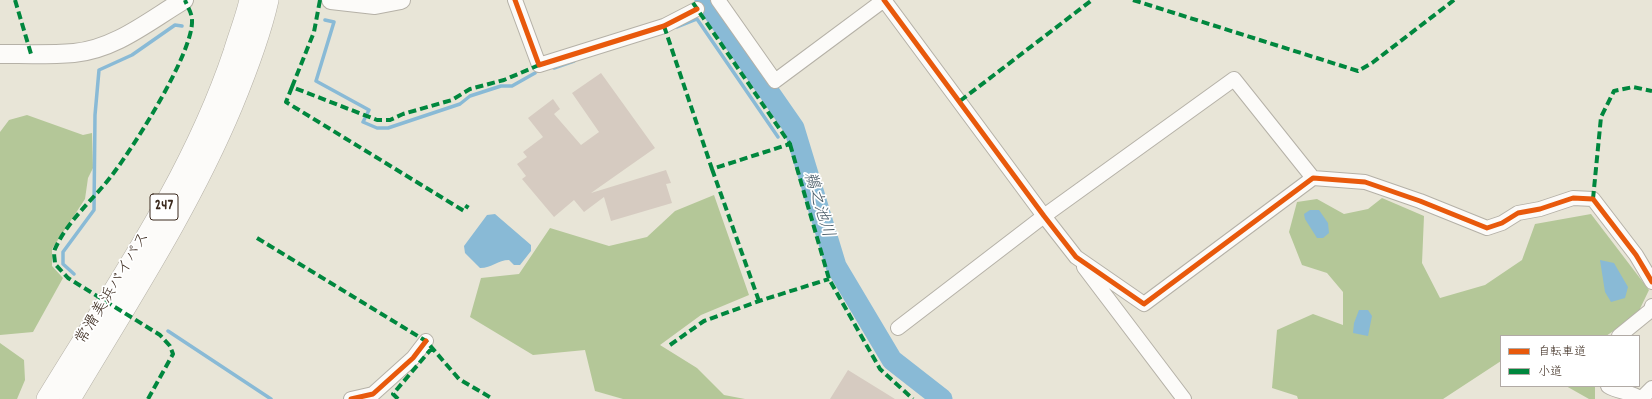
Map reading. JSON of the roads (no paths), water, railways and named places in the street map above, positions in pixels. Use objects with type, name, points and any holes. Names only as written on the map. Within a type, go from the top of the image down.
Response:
[{"type":"highway","name":"常滑美浜バイパス","points":[[47,399],[172,194],[207,124],[227,73],[250,0]]},
{"type":"highway","name":"常滑美浜バイパス","points":[[70,399],[184,209],[224,126],[245,75],[268,0]]},
{"type":"main road","points":[[0,54],[75,53],[104,46],[139,29],[184,0]]},
{"type":"main road","points":[[331,0],[375,5],[400,0]]},
{"type":"street","points":[[515,0],[539,65],[664,26],[697,9]]},
{"type":"street","points":[[718,0],[775,81],[884,0],[1044,216],[1184,399]]},
{"type":"street","points":[[898,328],[1044,216],[1234,79],[1313,178]]},
{"type":"street","points":[[1076,256],[1144,304],[1313,178],[1365,182],[1420,201],[1487,228],[1502,223],[1518,213],[1540,209],[1573,198],[1593,199],[1636,255],[1652,282]]},
{"type":"street","points":[[1636,255],[1652,264]]},
{"type":"street","points":[[1620,335],[1651,310],[1652,306]]},
{"type":"street","points":[[351,399],[373,394],[413,358],[426,341]]},
{"type":"street","points":[[1610,387],[1614,390],[1636,395],[1641,399],[1652,388]]},
{"type":"water","points":[[1310,210],[1319,210],[1328,223],[1329,233],[1323,238],[1317,238],[1305,219],[1304,214]]},
{"type":"water","points":[[495,214],[531,245],[531,251],[520,265],[514,265],[509,260],[505,260],[488,267],[480,268],[465,253],[464,246],[487,215]]},
{"type":"water","points":[[1600,260],[1614,263],[1628,287],[1625,298],[1611,302],[1605,292]]},
{"type":"water","points":[[1359,310],[1368,310],[1372,316],[1368,336],[1353,333],[1354,323]]},
{"type":"waterway","name":"鵜之池川","points":[[705,0],[794,128],[836,266],[892,360],[942,399]]},
{"type":"waterway","points":[[677,27],[697,19],[778,137]]},
{"type":"waterway","points":[[325,20],[334,22],[316,81],[369,110],[363,122],[377,128],[388,128],[460,104],[470,96],[501,86],[512,86],[535,73]]},
{"type":"waterway","points":[[74,274],[63,264],[63,252],[94,210],[95,115],[99,70],[132,55],[175,25],[182,26]]},
{"type":"waterway","points":[[554,68],[574,61]]},
{"type":"waterway","points":[[168,331],[271,399]]}]
